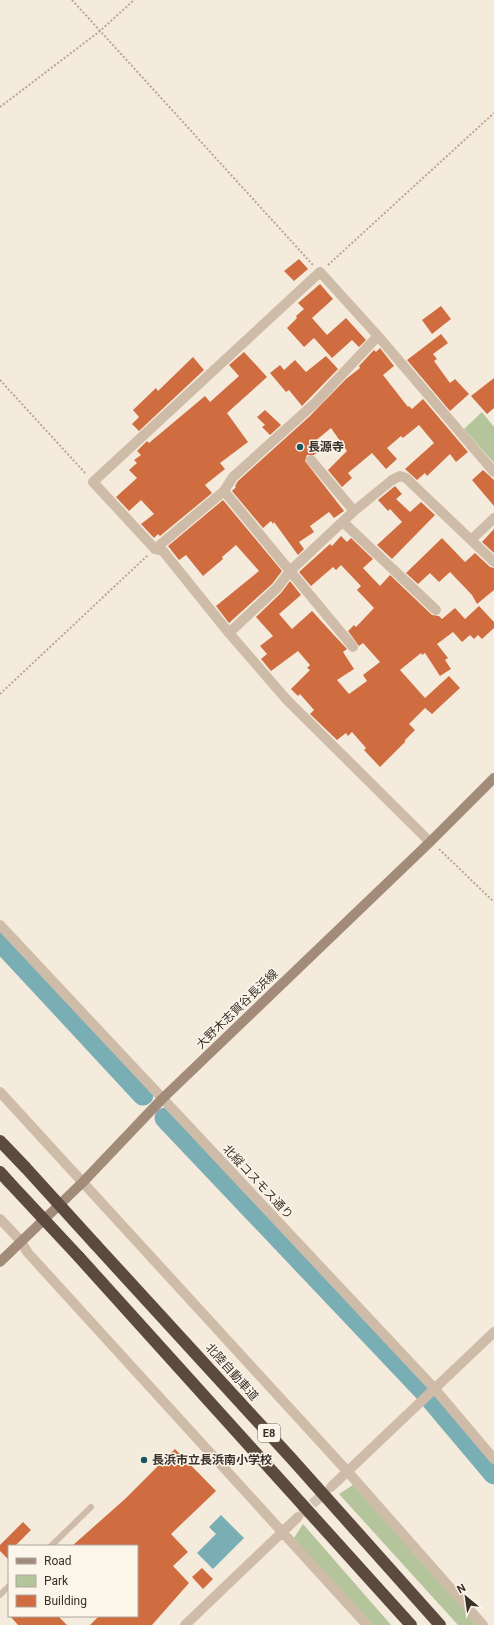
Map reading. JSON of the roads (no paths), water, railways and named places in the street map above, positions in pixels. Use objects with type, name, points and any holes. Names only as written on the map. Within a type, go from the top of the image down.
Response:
[{"type":"highway","name":"北陸自動車道","points":[[0,1141],[291,1458],[440,1625]]},
{"type":"highway","name":"E8","points":[[0,1172],[80,1257],[411,1625]]},
{"type":"main road","name":"大野木志賀谷長浜線","points":[[0,1262],[84,1182],[162,1099],[430,842],[494,778]]},
{"type":"street","points":[[430,842],[287,700],[229,633],[162,551],[155,549],[94,482],[320,272],[378,336],[494,472]]},
{"type":"street","points":[[155,549],[224,490],[233,477],[315,403],[378,336]]},
{"type":"street","points":[[311,460],[354,511]]},
{"type":"street","points":[[229,633],[277,588],[290,571],[354,511],[392,480],[400,476],[406,478],[494,562]]},
{"type":"street","points":[[224,490],[353,647]]},
{"type":"street","points":[[471,540],[494,518]]},
{"type":"street","points":[[343,522],[436,610]]},
{"type":"street","name":"北縦コスモス通り","points":[[0,925],[162,1099],[429,1392],[494,1459]]},
{"type":"street","points":[[0,1092],[348,1472],[483,1625]]},
{"type":"street","points":[[0,1219],[21,1242],[28,1254],[366,1625]]},
{"type":"street","points":[[332,1487],[429,1392],[494,1332]]},
{"type":"street","points":[[185,1625],[298,1516]]},
{"type":"lane","points":[[51,1545],[91,1507]]},
{"type":"lane","points":[[0,1595],[8,1587]]},
{"type":"water","points":[[221,1515],[244,1538],[213,1569],[197,1553],[216,1534],[209,1527]]},
{"type":"waterway","points":[[0,941],[143,1095]]},
{"type":"waterway","points":[[165,1118],[424,1391],[494,1474]]},
{"type":"tunnel","points":[[301,1514],[328,1490]]},
{"type":"place","name":"長源寺","points":[[300,447]]},
{"type":"place","name":"長浜市立長浜南小学校","points":[[144,1460]]}]
